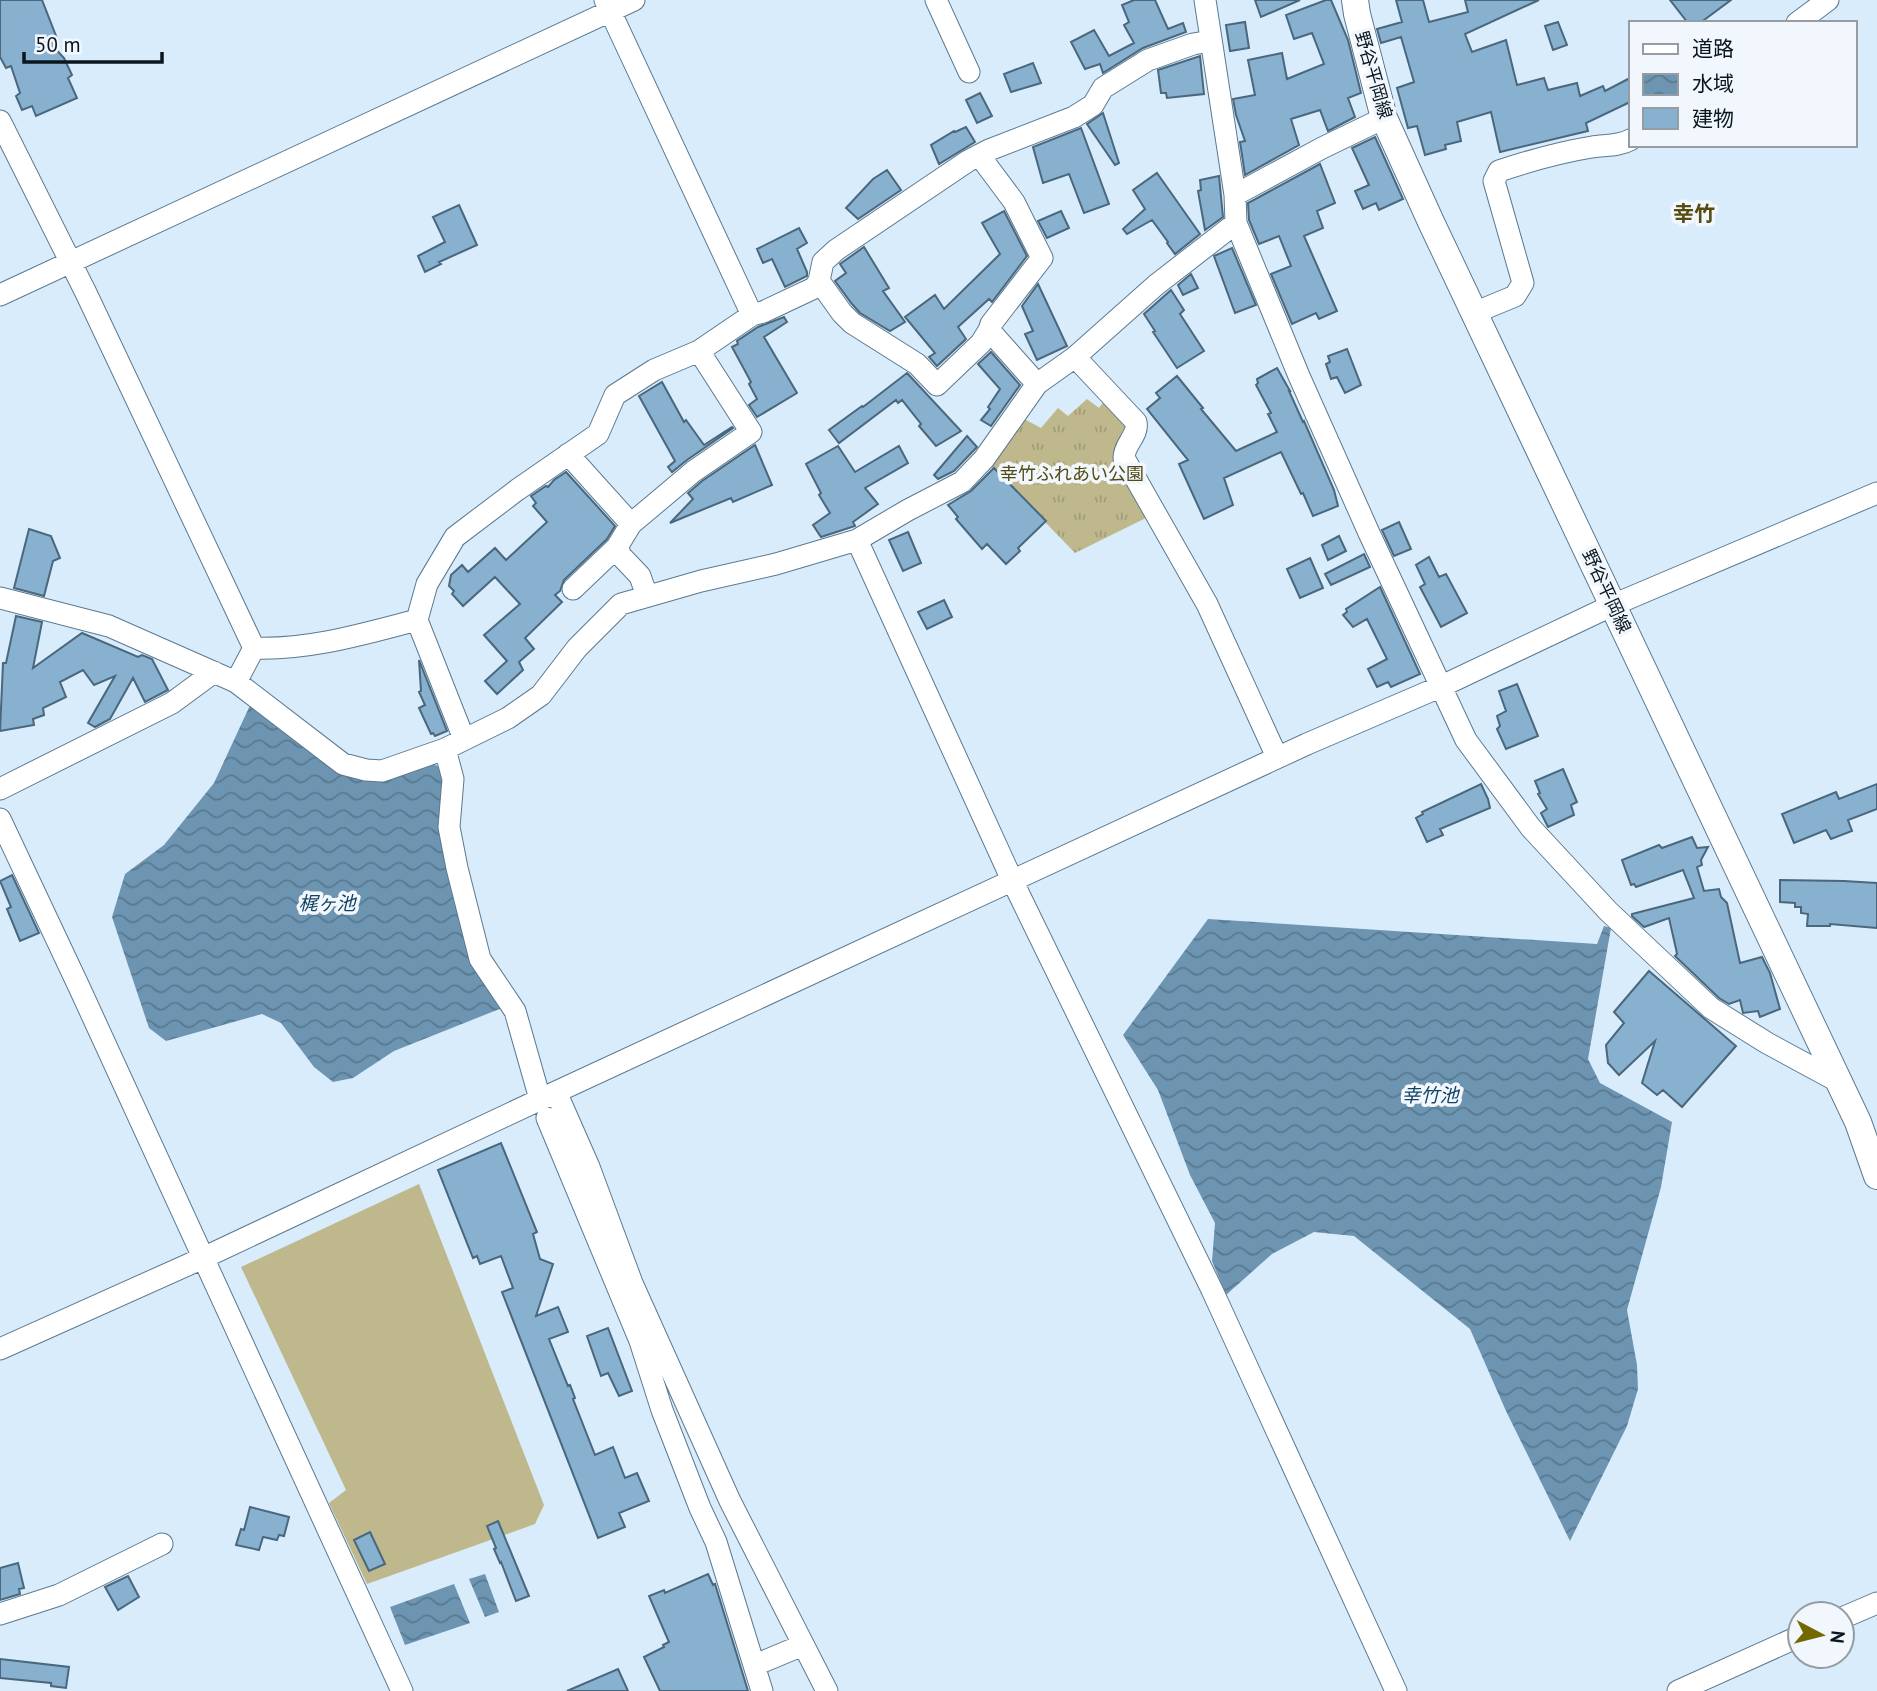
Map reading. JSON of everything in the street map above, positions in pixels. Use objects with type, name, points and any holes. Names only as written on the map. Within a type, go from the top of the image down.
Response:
[{"type":"main road","name":"野谷平岡線","points":[[1355,0],[1384,118],[1858,1122],[1877,1176]]},
{"type":"street","points":[[0,295],[608,6],[634,0]]},
{"type":"street","points":[[936,0],[969,72]]},
{"type":"street","points":[[1205,0],[1235,195],[1236,223],[1363,521],[1466,740],[1531,828],[1608,911],[1711,1008],[1839,1082]]},
{"type":"street","points":[[1800,21],[1829,0]]},
{"type":"street","points":[[608,6],[752,315]]},
{"type":"street","points":[[762,1691],[716,1542],[662,1410],[640,1341],[515,1012],[480,959],[449,827],[454,744],[417,620],[427,584],[455,537],[598,434],[615,396],[654,370],[699,351],[752,315],[814,288],[819,281],[822,261],[979,155],[1074,117],[1093,105],[1103,88],[1148,60],[1193,44],[1211,41]]},
{"type":"street","points":[[1235,195],[1384,118]]},
{"type":"street","points":[[0,121],[254,648]]},
{"type":"street","points":[[1474,313],[1515,296],[1523,283],[1494,181],[1499,171],[1551,156],[1591,147],[1623,144],[1629,141]]},
{"type":"street","points":[[819,281],[852,323],[917,364],[937,385],[981,343],[991,324],[1042,258],[1014,202],[979,155]]},
{"type":"street","points":[[0,598],[109,626],[214,672],[236,682],[343,764],[382,771],[454,744],[508,718],[541,695],[577,648],[621,604],[857,540],[962,482],[984,459],[1037,384],[1075,356],[1156,285],[1236,223]]},
{"type":"street","points":[[989,330],[1037,384]]},
{"type":"street","points":[[573,589],[617,547],[631,524],[694,471],[751,432],[699,351]]},
{"type":"street","points":[[1075,356],[1136,422],[1137,428],[1124,452],[1124,458],[1207,604],[1278,757]]},
{"type":"street","points":[[568,454],[631,524]]},
{"type":"street","points":[[0,1349],[548,1103],[1012,880],[1278,757],[1442,686],[1613,605],[1877,493]]},
{"type":"street","points":[[857,540],[1012,880],[1212,1290],[1396,1691]]},
{"type":"street","points":[[617,547],[621,556],[640,576],[648,596]]},
{"type":"street","points":[[254,648],[327,643],[417,620]]},
{"type":"street","points":[[236,682],[254,648]]},
{"type":"street","points":[[0,789],[172,703],[214,672]]},
{"type":"street","points":[[0,819],[402,1691]]},
{"type":"street","points":[[548,1103],[589,1167],[632,1283],[730,1501],[827,1691]]},
{"type":"street","points":[[0,1614],[59,1595],[162,1544]]},
{"type":"street","points":[[1856,1612],[1877,1604]]},
{"type":"street","points":[[1678,1691],[1786,1642]]},
{"type":"street","points":[[755,1665],[803,1645]]},
{"type":"green space","name":"幸竹ふれあい公園","points":[[1110,393],[1137,428],[1124,458],[1156,513],[1075,553],[984,459],[1015,414],[1041,428],[1058,408],[1068,416],[1087,399],[1099,408]]},
{"type":"green space","points":[[419,1184],[544,1505],[535,1524],[367,1584],[329,1503],[346,1490],[241,1267]]},
{"type":"water","name":"梶ヶ池","points":[[252,701],[344,776],[378,778],[434,764],[444,770],[444,820],[502,1008],[394,1051],[353,1078],[333,1082],[314,1067],[281,1023],[262,1014],[166,1041],[149,1028],[112,917],[125,874],[164,845],[214,783]]},
{"type":"water","name":"幸竹池","points":[[1208,919],[1597,944],[1604,926],[1611,928],[1588,1059],[1600,1083],[1672,1122],[1661,1187],[1627,1310],[1637,1365],[1638,1389],[1627,1426],[1570,1541],[1506,1411],[1470,1329],[1354,1236],[1314,1232],[1272,1254],[1226,1295],[1212,1261],[1215,1223],[1190,1175],[1158,1090],[1123,1035]]},
{"type":"water","points":[[485,1574],[499,1612],[485,1617],[469,1579]]},
{"type":"water","points":[[454,1584],[470,1623],[405,1645],[390,1607]]},
{"type":"building","points":[[0,0],[42,0],[58,41],[51,44],[64,58],[72,75],[68,78],[77,98],[36,116],[32,106],[22,110],[16,96],[20,93],[11,66],[6,68],[0,57]]},
{"type":"building","points":[[1134,0],[1155,0],[1168,29],[1183,23],[1186,32],[1143,48],[1103,73],[1100,64],[1085,69],[1071,42],[1094,30],[1109,56],[1134,43],[1124,25],[1129,22],[1122,5]]},
{"type":"building","points":[[1255,0],[1300,0],[1261,17]]},
{"type":"building","points":[[1331,0],[1348,40],[1361,93],[1348,98],[1355,117],[1328,131],[1320,110],[1291,119],[1299,145],[1245,175],[1240,142],[1245,141],[1233,99],[1255,95],[1248,60],[1282,53],[1287,79],[1324,64],[1312,33],[1294,39],[1286,15]]},
{"type":"building","points":[[1396,0],[1423,0],[1429,22],[1468,12],[1465,0],[1539,0],[1465,34],[1472,52],[1506,40],[1517,85],[1544,78],[1548,90],[1577,83],[1580,96],[1603,86],[1605,91],[1629,79],[1629,102],[1586,123],[1588,131],[1500,152],[1491,112],[1457,122],[1461,141],[1425,155],[1417,126],[1408,128],[1397,88],[1414,82],[1401,37],[1381,43],[1377,29],[1402,22]]},
{"type":"building","points":[[1670,0],[1731,0],[1703,21],[1686,21]]},
{"type":"building","points":[[1245,22],[1249,48],[1230,51],[1226,25]]},
{"type":"building","points":[[1558,22],[1567,45],[1553,50],[1545,26]]},
{"type":"building","points":[[1200,56],[1204,94],[1167,98],[1166,93],[1161,93],[1158,70]]},
{"type":"building","points":[[1033,63],[1041,83],[1011,92],[1004,74]]},
{"type":"building","points":[[980,93],[992,116],[977,123],[966,100]]},
{"type":"building","points":[[1103,113],[1119,163],[1115,165],[1087,124]]},
{"type":"building","points":[[966,127],[975,142],[939,164],[931,145]]},
{"type":"building","points":[[1081,128],[1109,204],[1084,213],[1069,174],[1043,183],[1033,147]]},
{"type":"building","points":[[1375,137],[1403,199],[1379,210],[1376,203],[1363,209],[1355,191],[1369,185],[1352,148]]},
{"type":"building","points":[[1320,164],[1335,203],[1317,211],[1323,228],[1304,236],[1337,311],[1319,319],[1316,313],[1292,324],[1271,274],[1291,266],[1279,236],[1259,244],[1249,220],[1248,203]]},
{"type":"building","points":[[887,170],[901,190],[858,219],[846,208],[873,179]]},
{"type":"building","points":[[1157,173],[1200,234],[1175,254],[1152,220],[1127,234],[1123,229],[1145,209],[1133,190]]},
{"type":"building","points":[[1219,176],[1223,217],[1205,230],[1198,191],[1201,190],[1200,180]]},
{"type":"building","points":[[459,205],[477,245],[439,262],[441,264],[425,272],[418,256],[445,242],[433,217]]},
{"type":"building","points":[[1004,211],[1027,256],[992,302],[989,299],[958,327],[966,339],[937,366],[929,357],[935,353],[905,317],[935,295],[944,309],[1000,254],[982,223]]},
{"type":"building","points":[[1061,211],[1069,228],[1047,238],[1038,221]]},
{"type":"building","points":[[799,228],[807,243],[797,249],[807,276],[785,287],[772,259],[763,263],[757,249]]},
{"type":"building","points":[[864,247],[889,288],[883,291],[905,322],[890,331],[860,313],[835,281],[846,273],[840,264]]},
{"type":"building","points":[[1232,248],[1256,305],[1235,313],[1214,256]]},
{"type":"building","points":[[1191,274],[1198,288],[1183,295],[1178,285]]},
{"type":"building","points":[[1038,284],[1067,346],[1037,360],[1025,334],[1033,331],[1022,306]]},
{"type":"building","points":[[1171,290],[1184,310],[1180,314],[1204,351],[1177,368],[1144,314]]},
{"type":"building","points":[[784,317],[787,322],[764,337],[797,393],[757,417],[749,405],[757,399],[749,384],[751,382],[732,347],[758,327]]},
{"type":"building","points":[[1347,349],[1361,385],[1345,393],[1337,377],[1331,379],[1326,364],[1330,362],[1328,356]]},
{"type":"building","points":[[991,352],[1020,385],[991,426],[981,420],[1000,389],[978,364]]},
{"type":"building","points":[[1277,368],[1304,421],[1334,490],[1338,506],[1313,516],[1281,452],[1224,478],[1233,505],[1204,519],[1179,464],[1188,460],[1147,409],[1160,398],[1156,393],[1177,376],[1236,451],[1277,432],[1268,414],[1271,413],[1256,385],[1257,379]]},
{"type":"building","points":[[907,373],[961,431],[936,446],[902,400],[898,403],[896,400],[839,443],[829,430]]},
{"type":"building","points":[[662,382],[684,422],[686,420],[704,445],[733,428],[672,472],[668,467],[675,461],[639,396]]},
{"type":"building","points":[[967,436],[977,447],[954,471],[938,479],[934,475]]},
{"type":"building","points":[[755,445],[772,485],[733,502],[731,498],[670,523],[693,499],[688,493]]},
{"type":"building","points":[[838,446],[855,472],[899,446],[908,463],[865,488],[878,504],[853,522],[855,526],[821,537],[813,525],[830,513],[806,464]]},
{"type":"building","points":[[994,468],[1046,521],[1018,548],[1020,551],[1006,564],[987,544],[982,549],[956,519],[958,517],[948,505],[971,491]]},
{"type":"building","points":[[566,472],[615,526],[607,539],[564,580],[560,591],[555,595],[562,602],[525,638],[534,649],[519,662],[523,670],[497,694],[485,681],[507,661],[484,635],[520,604],[495,577],[463,606],[452,594],[454,591],[449,586],[451,575],[462,565],[468,572],[495,548],[506,560],[547,522],[533,506],[536,503],[531,496],[548,487]]},
{"type":"building","points":[[1399,522],[1411,549],[1394,556],[1382,530]]},
{"type":"building","points":[[29,529],[51,536],[60,558],[53,561],[44,596],[14,588]]},
{"type":"building","points":[[908,532],[921,563],[903,571],[889,540]]},
{"type":"building","points":[[1339,536],[1346,551],[1328,560],[1322,545]]},
{"type":"building","points":[[1364,554],[1370,567],[1331,585],[1325,574]]},
{"type":"building","points":[[1429,557],[1439,577],[1446,574],[1467,613],[1441,627],[1420,587],[1425,584],[1416,565]]},
{"type":"building","points":[[1310,558],[1323,588],[1300,598],[1287,569]]},
{"type":"building","points":[[1380,587],[1420,674],[1391,687],[1388,682],[1377,687],[1368,669],[1387,659],[1367,619],[1353,627],[1343,615],[1347,612],[1346,609]]},
{"type":"building","points":[[944,600],[952,617],[927,629],[918,612]]},
{"type":"building","points":[[16,616],[42,622],[33,668],[82,633],[138,657],[142,655],[152,659],[168,690],[145,702],[133,678],[110,719],[95,727],[88,723],[115,676],[94,685],[83,670],[60,682],[66,697],[43,708],[44,715],[33,719],[34,725],[0,731],[3,663],[6,663]]},
{"type":"building","points":[[419,660],[447,731],[435,736],[431,734],[419,708],[425,705],[419,692]]},
{"type":"building","points":[[1517,684],[1538,736],[1506,749],[1497,729],[1500,726],[1497,716],[1506,711],[1499,691]]},
{"type":"building","points":[[1563,769],[1577,802],[1571,805],[1574,815],[1548,827],[1541,813],[1547,809],[1538,794],[1540,793],[1535,781]]},
{"type":"building","points":[[1481,784],[1490,808],[1440,829],[1443,835],[1427,842],[1416,818],[1423,814],[1422,812]]},
{"type":"building","points":[[1877,784],[1877,809],[1848,820],[1852,831],[1831,839],[1826,830],[1794,843],[1782,814],[1836,792],[1839,799]]},
{"type":"building","points":[[1692,837],[1697,848],[1708,847],[1701,860],[1702,865],[1697,867],[1704,891],[1719,889],[1721,897],[1727,903],[1740,963],[1762,957],[1770,973],[1780,1009],[1760,1017],[1758,1011],[1743,1013],[1740,1000],[1729,1004],[1719,998],[1675,956],[1677,954],[1669,918],[1644,927],[1632,916],[1694,898],[1683,870],[1636,887],[1631,885],[1622,860],[1659,845],[1662,848]]},
{"type":"building","points":[[12,875],[39,933],[20,941],[7,909],[11,907],[0,881]]},
{"type":"building","points":[[1780,880],[1877,883],[1877,928],[1830,924],[1807,926],[1808,914],[1801,913],[1801,907],[1795,907],[1795,903],[1780,902]]},
{"type":"building","points":[[1649,971],[1736,1046],[1682,1107],[1663,1090],[1657,1095],[1642,1083],[1655,1041],[1619,1075],[1608,1063],[1606,1045],[1624,1023],[1614,1012]]},
{"type":"building","points":[[501,1143],[537,1232],[533,1234],[540,1259],[553,1264],[536,1316],[558,1307],[568,1332],[549,1339],[568,1386],[570,1385],[595,1455],[613,1447],[625,1478],[637,1473],[649,1501],[619,1513],[625,1527],[598,1538],[502,1292],[513,1288],[501,1256],[480,1264],[477,1256],[473,1258],[438,1170]]},
{"type":"building","points":[[608,1328],[632,1391],[619,1396],[608,1373],[601,1376],[587,1336]]},
{"type":"building","points":[[250,1507],[289,1517],[284,1536],[279,1535],[277,1540],[263,1537],[259,1550],[236,1545],[241,1529],[244,1530]]},
{"type":"building","points":[[498,1521],[529,1596],[516,1601],[487,1526]]},
{"type":"building","points":[[370,1532],[385,1564],[369,1571],[354,1540]]},
{"type":"building","points":[[18,1563],[24,1588],[19,1589],[20,1594],[0,1600],[0,1568]]},
{"type":"building","points":[[708,1574],[713,1585],[715,1584],[748,1691],[660,1691],[644,1657],[669,1642],[649,1596],[664,1590],[665,1593]]},
{"type":"building","points":[[128,1576],[139,1597],[118,1610],[105,1587]]},
{"type":"building","points":[[0,1659],[69,1667],[66,1688],[51,1686],[51,1683],[0,1678]]},
{"type":"building","points":[[618,1669],[628,1691],[567,1691]]},
{"type":"district","name":"幸竹","points":[[1694,213]]}]
